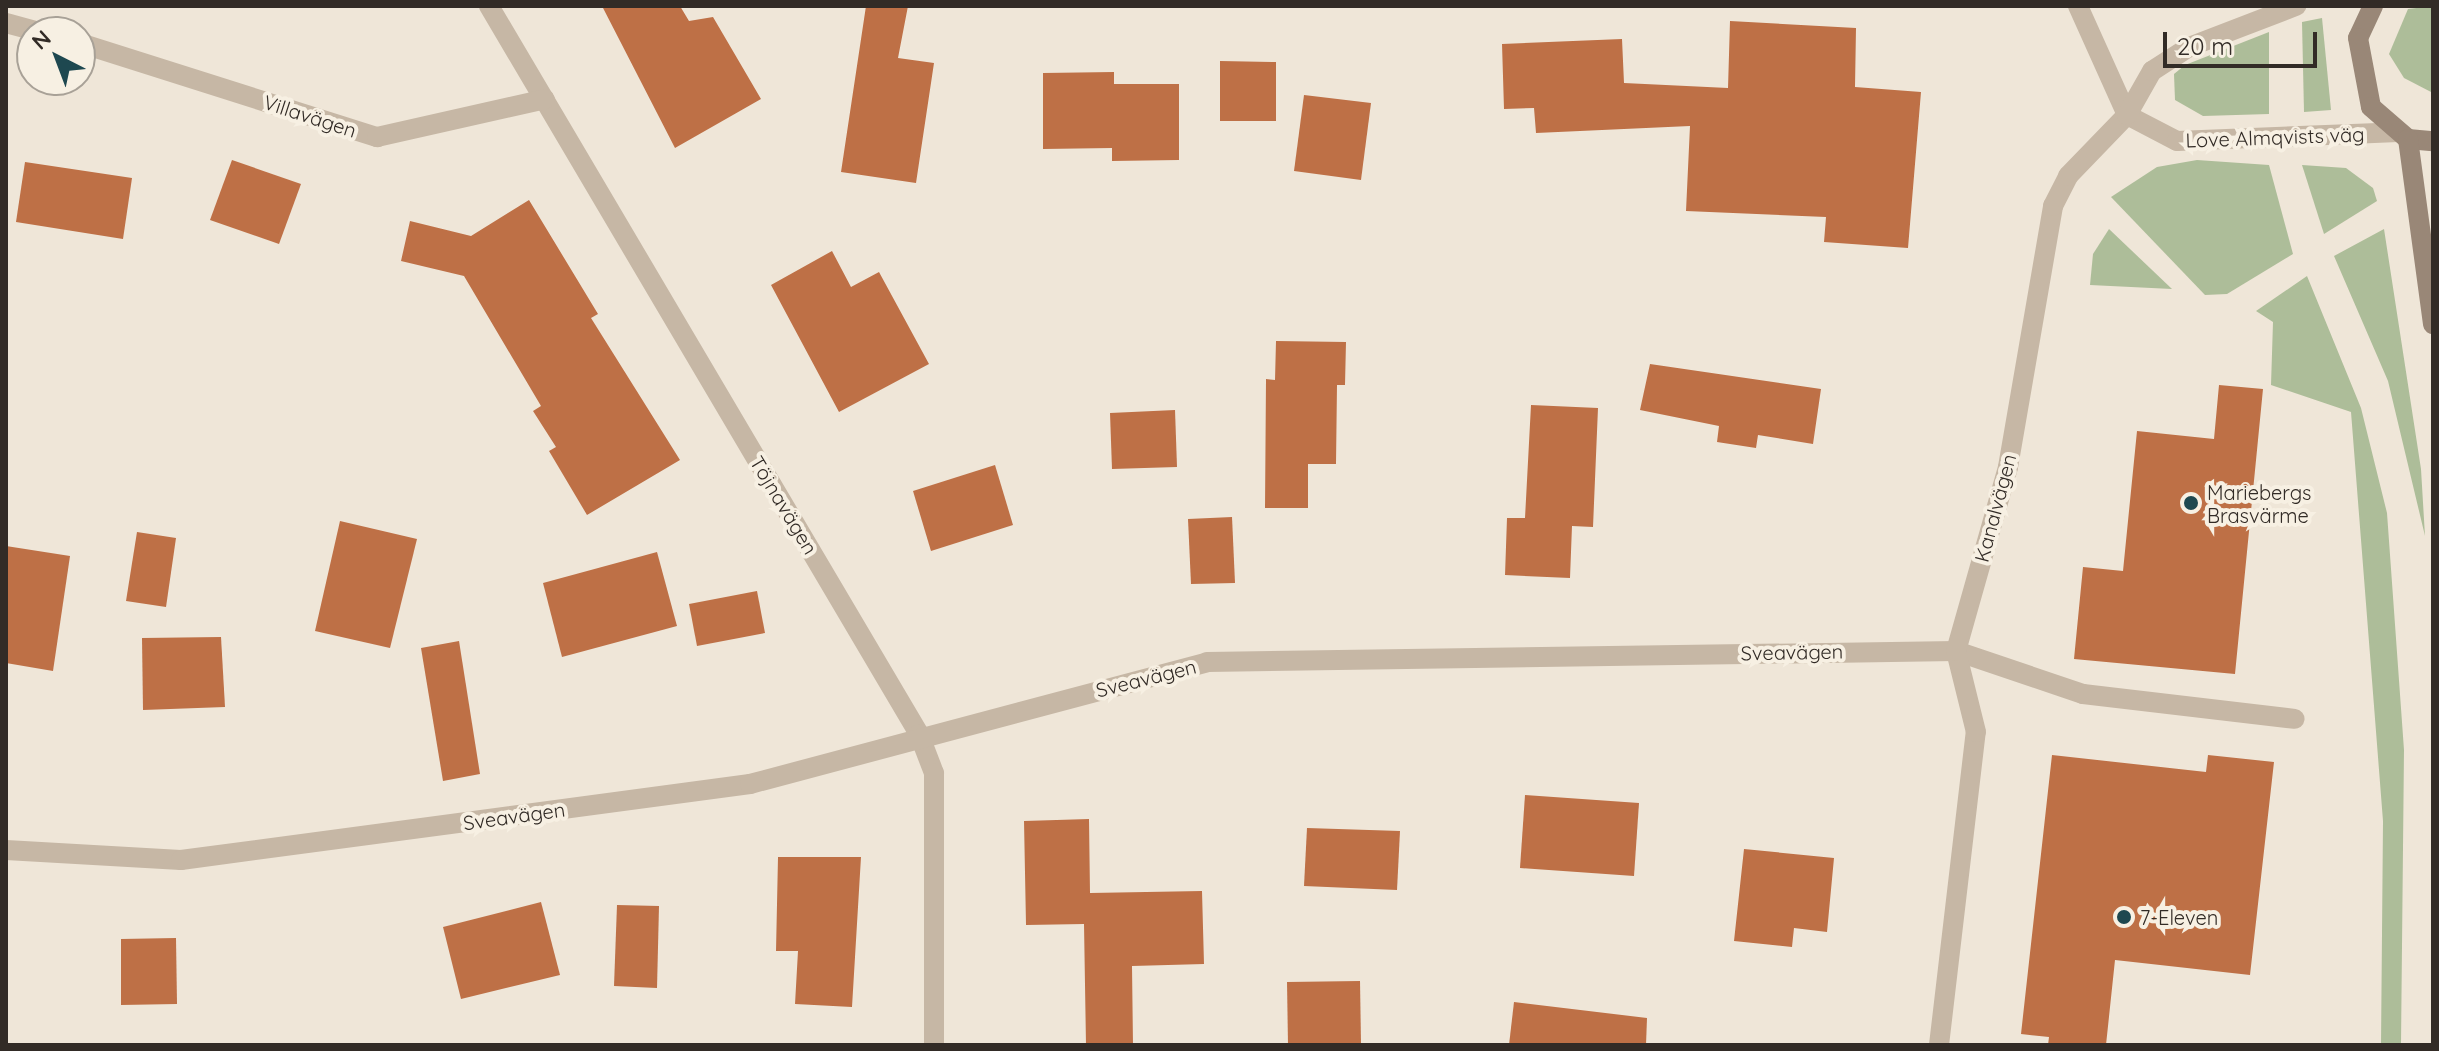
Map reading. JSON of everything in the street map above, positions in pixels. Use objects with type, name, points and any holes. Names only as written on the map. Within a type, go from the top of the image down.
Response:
[{"type":"main road","points":[[2373,6],[2358,38],[2360,80],[2371,107],[2403,135],[2433,141]]},
{"type":"main road","points":[[2403,135],[2433,324]]},
{"type":"street","name":"Töjnavägen","points":[[489,6],[919,734],[934,773],[934,1045]]},
{"type":"street","points":[[2078,6],[2127,115]]},
{"type":"street","points":[[2127,115],[2152,71],[2189,47],[2296,6]]},
{"type":"street","name":"Villavägen","points":[[96,48],[377,137],[545,99]]},
{"type":"street","name":"Love Almqvists väg","points":[[2127,115],[2177,141],[2403,135]]},
{"type":"street","name":"Kanalvägen","points":[[1939,1045],[1976,732],[1956,651],[2008,467],[2053,206],[2068,176],[2127,115]]},
{"type":"street","name":"Sveavägen","points":[[6,850],[181,860],[750,784],[919,734],[1207,662],[1956,651],[2083,694],[2295,719]]},
{"type":"green space","points":[[2433,6],[2433,93],[2404,78],[2389,54],[2408,9]]},
{"type":"green space","points":[[2322,18],[2331,110],[2304,112],[2302,22]]},
{"type":"green space","points":[[2269,32],[2269,114],[2203,116],[2175,100],[2174,74],[2185,65]]},
{"type":"green space","points":[[2197,160],[2269,165],[2293,254],[2227,294],[2205,295],[2111,197],[2157,167]]},
{"type":"green space","points":[[2302,165],[2346,168],[2373,188],[2377,201],[2324,234]]},
{"type":"green space","points":[[2109,229],[2172,289],[2090,285],[2093,254]]},
{"type":"green space","points":[[2384,229],[2421,469],[2425,536],[2388,381],[2334,256]]},
{"type":"green space","points":[[2307,276],[2361,408],[2387,513],[2404,750],[2401,1045],[2381,1045],[2383,821],[2351,412],[2271,385],[2273,322],[2256,311]]},
{"type":"building","points":[[602,6],[680,6],[689,21],[713,17],[761,99],[675,148]]},
{"type":"building","points":[[866,6],[908,6],[898,58],[934,63],[916,183],[841,172]]},
{"type":"building","points":[[1730,21],[1856,28],[1855,87],[1921,92],[1908,248],[1824,242],[1826,217],[1686,211],[1690,126],[1536,133],[1534,108],[1504,109],[1502,44],[1622,39],[1624,83],[1728,88]]},
{"type":"building","points":[[1220,61],[1276,62],[1276,121],[1220,121]]},
{"type":"building","points":[[1114,72],[1114,84],[1179,84],[1179,160],[1112,161],[1112,148],[1043,149],[1043,73]]},
{"type":"building","points":[[1304,95],[1371,103],[1361,180],[1294,171]]},
{"type":"building","points":[[232,160],[301,184],[279,244],[210,220]]},
{"type":"building","points":[[25,162],[132,178],[123,239],[16,222]]},
{"type":"building","points":[[529,200],[598,314],[591,318],[680,460],[587,515],[549,451],[556,447],[533,411],[541,406],[464,276],[401,261],[410,221],[471,236]]},
{"type":"building","points":[[832,251],[851,287],[879,272],[929,364],[839,412],[771,285]]},
{"type":"building","points":[[1276,341],[1346,342],[1345,385],[1337,385],[1336,464],[1308,464],[1308,508],[1265,508],[1266,379],[1275,380]]},
{"type":"building","points":[[1650,364],[1821,389],[1813,444],[1758,435],[1756,448],[1717,442],[1719,426],[1640,410]]},
{"type":"building","name":"Mariebergs Brasvärme","points":[[2219,385],[2263,389],[2235,674],[2074,659],[2083,567],[2123,571],[2137,431],[2214,439]]},
{"type":"building","points":[[1531,405],[1598,408],[1593,527],[1572,526],[1570,578],[1505,575],[1507,518],[1525,518]]},
{"type":"building","points":[[1175,410],[1177,467],[1112,469],[1110,413]]},
{"type":"building","points":[[995,465],[1013,525],[931,551],[913,491]]},
{"type":"building","points":[[1232,517],[1235,583],[1191,584],[1188,519]]},
{"type":"building","points":[[340,521],[417,539],[390,648],[315,631]]},
{"type":"building","points":[[137,532],[176,538],[166,607],[126,601]]},
{"type":"building","points":[[6,546],[70,556],[53,671],[6,663]]},
{"type":"building","points":[[657,552],[677,626],[562,657],[543,583]]},
{"type":"building","points":[[757,591],[765,633],[697,646],[689,604]]},
{"type":"building","points":[[221,637],[225,707],[143,710],[142,638]]},
{"type":"building","points":[[459,641],[480,774],[443,781],[421,648]]},
{"type":"building","points":[[2052,755],[2206,772],[2208,755],[2274,762],[2250,975],[2115,960],[2106,1045],[2048,1045],[2049,1037],[2021,1034]]},
{"type":"building","points":[[1525,795],[1639,803],[1634,876],[1520,868]]},
{"type":"building","points":[[1089,819],[1090,893],[1202,891],[1204,964],[1132,966],[1133,1045],[1086,1045],[1084,924],[1026,925],[1024,821]]},
{"type":"building","points":[[1307,828],[1400,831],[1397,890],[1304,886]]},
{"type":"building","points":[[1744,849],[1834,858],[1827,932],[1794,928],[1792,947],[1734,941]]},
{"type":"building","points":[[778,857],[861,857],[852,1007],[795,1004],[798,951],[776,951]]},
{"type":"building","points":[[541,902],[560,975],[461,999],[443,927]]},
{"type":"building","points":[[617,905],[659,906],[657,988],[614,986]]},
{"type":"building","points":[[176,938],[177,1004],[121,1005],[121,939]]},
{"type":"building","points":[[1360,981],[1361,1045],[1288,1045],[1287,982]]},
{"type":"building","points":[[1514,1002],[1647,1018],[1646,1045],[1509,1045]]},
{"type":"place","name":"Mariebergs Brasvärme","points":[[2191,503]]},
{"type":"place","name":"7-Eleven","points":[[2124,917]]}]
